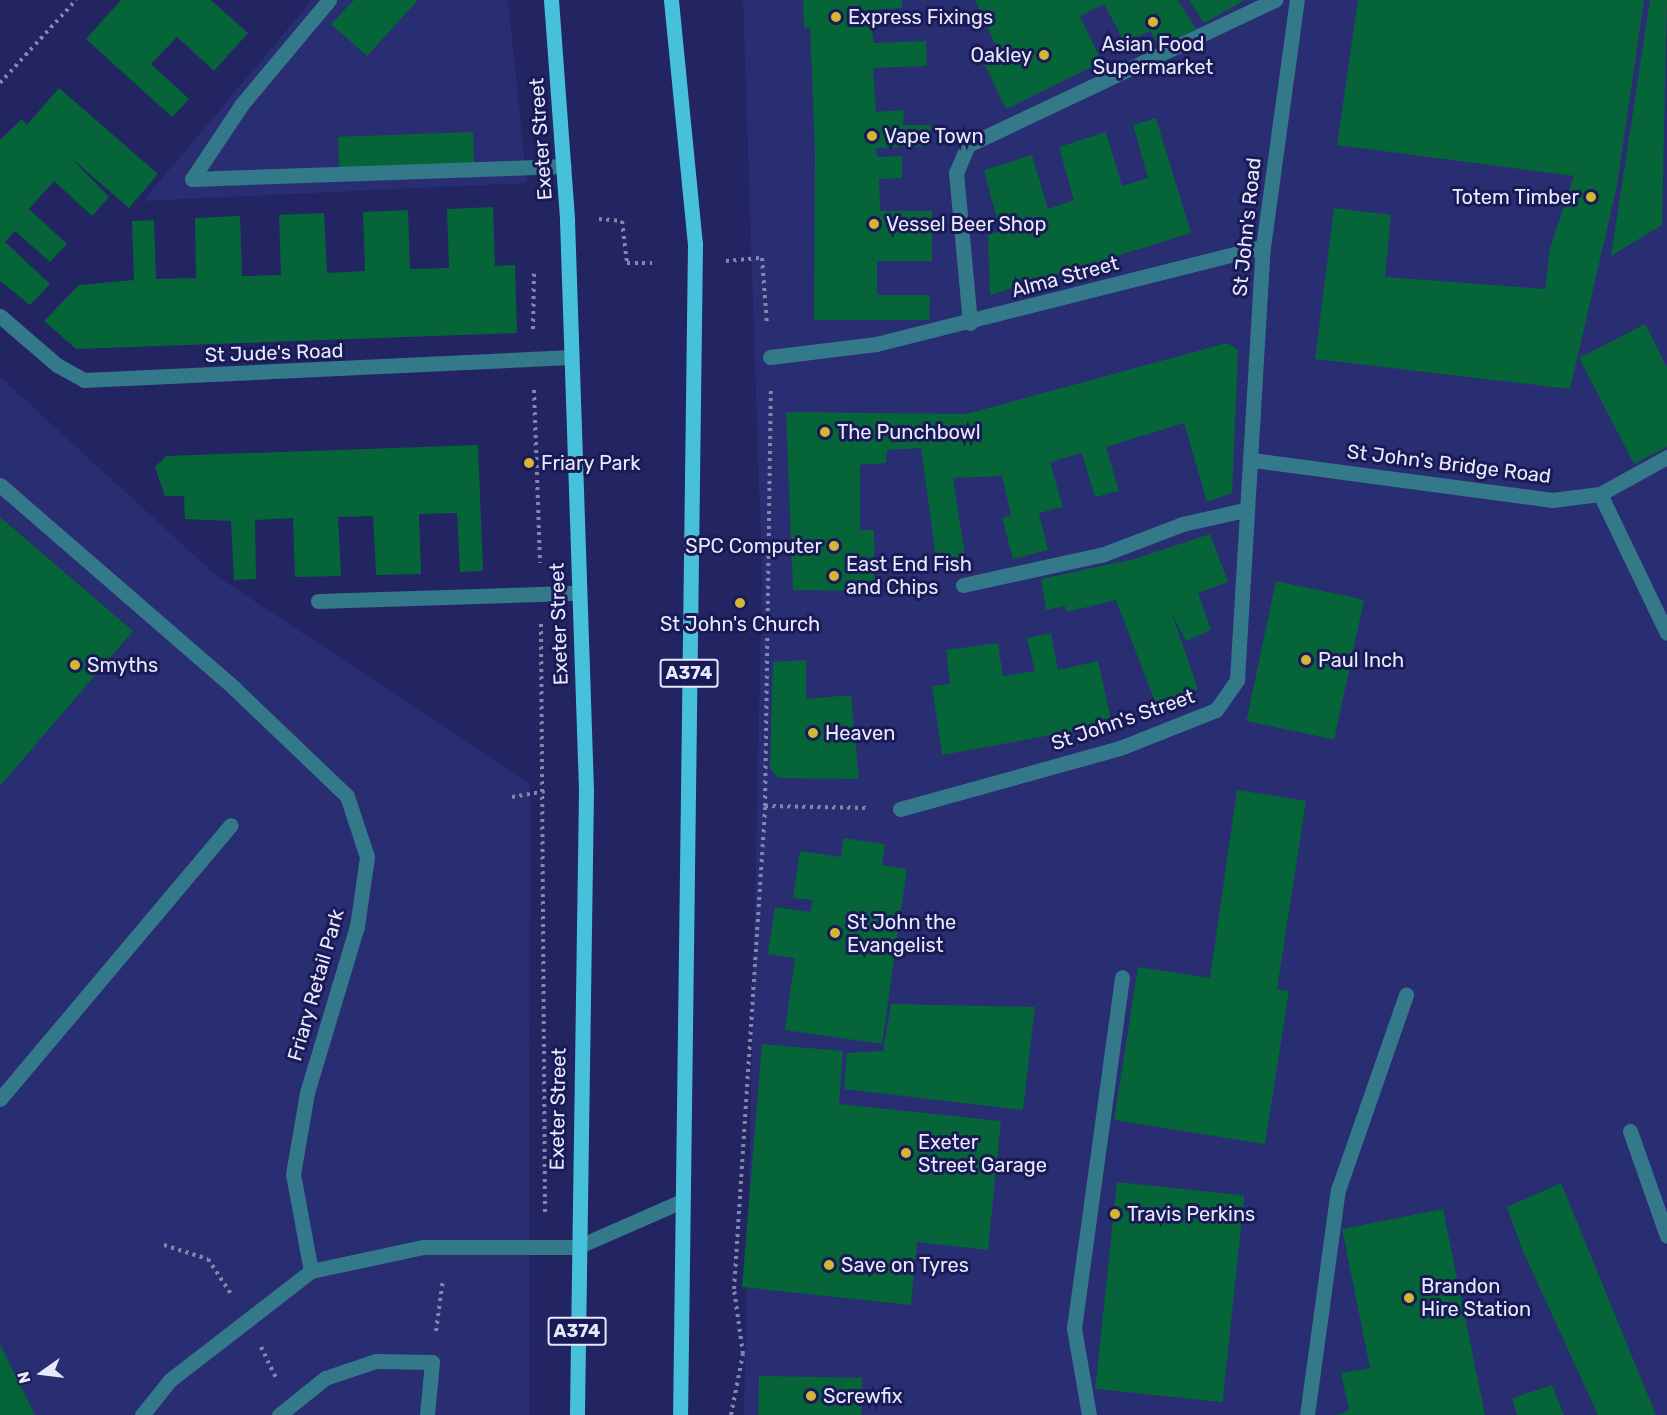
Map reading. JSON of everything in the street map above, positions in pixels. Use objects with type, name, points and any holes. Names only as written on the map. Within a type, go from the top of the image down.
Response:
[{"type":"main road","name":"Exeter Street","points":[[551,0],[564,166],[586,791],[577,1247],[577,1415]]},
{"type":"main road","name":"A374","points":[[672,0],[695,244],[680,1415]]},
{"type":"street","points":[[329,0],[242,104],[192,179],[564,166]]},
{"type":"street","points":[[970,323],[956,173],[968,145],[1275,0]]},
{"type":"street","name":"St John's Road","points":[[1253,460],[1263,248],[1297,0]]},
{"type":"street","name":"Alma Street","points":[[770,357],[876,344],[970,323],[1263,248]]},
{"type":"street","name":"St Jude's Road","points":[[0,316],[57,365],[84,380],[445,367],[572,357]]},
{"type":"street","name":"St John's Bridge Road","points":[[1253,460],[1552,500],[1600,494],[1667,457]]},
{"type":"street","name":"St John's Street","points":[[900,809],[1120,748],[1216,710],[1237,680],[1245,510],[1253,460]]},
{"type":"street","name":"Friary Retail Park","points":[[0,485],[234,688],[347,796],[367,857],[357,926],[307,1093],[293,1174],[311,1271]]},
{"type":"street","points":[[1600,494],[1667,633]]},
{"type":"street","points":[[963,585],[1104,554],[1182,524],[1245,510]]},
{"type":"street","points":[[318,602],[578,593]]},
{"type":"street","points":[[0,1099],[231,825]]},
{"type":"street","points":[[1089,1415],[1074,1328],[1122,977]]},
{"type":"street","points":[[1307,1415],[1338,1190],[1406,994]]},
{"type":"street","points":[[1630,1131],[1667,1236]]},
{"type":"street","points":[[141,1414],[179,1373],[311,1271],[423,1247],[577,1247],[682,1201]]},
{"type":"street","points":[[279,1415],[325,1378],[376,1361],[432,1362],[427,1415]]},
{"type":"path","points":[[0,83],[76,0]]},
{"type":"path","points":[[595,219],[622,221],[627,263],[652,263]]},
{"type":"path","points":[[726,261],[762,258],[770,357],[765,806],[734,1289],[743,1354],[731,1415]]},
{"type":"path","points":[[512,797],[545,791],[541,1023],[546,1248]]},
{"type":"path","points":[[765,806],[900,809]]},
{"type":"path","points":[[432,1362],[448,1248]]},
{"type":"shaded area","points":[[312,0],[508,0],[527,183],[143,201]]},
{"type":"shaded area","points":[[743,0],[1667,0],[1667,1415],[744,1415],[762,575]]},
{"type":"shaded area","points":[[0,377],[218,577],[530,784],[529,1415],[0,1415]]},
{"type":"building","points":[[121,0],[211,0],[248,33],[214,71],[177,37],[151,64],[189,99],[172,117],[86,39]]},
{"type":"building","points":[[354,0],[418,0],[367,56],[331,24]]},
{"type":"building","points":[[803,0],[902,0],[902,8],[868,10],[874,43],[926,41],[927,66],[873,68],[876,112],[904,110],[903,125],[931,125],[930,146],[876,148],[877,157],[902,156],[902,178],[879,179],[880,211],[932,211],[932,261],[877,261],[877,295],[930,295],[929,320],[814,320],[815,150],[810,27],[804,28]]},
{"type":"building","name":"Oakley","points":[[975,0],[1178,0],[1196,29],[1160,48],[1150,31],[1125,43],[1104,4],[1080,16],[1102,62],[1006,109],[982,59],[998,51]]},
{"type":"building","points":[[1189,0],[1245,0],[1204,23]]},
{"type":"building","name":"Totem Timber","points":[[1358,0],[1644,0],[1617,186],[1570,389],[1315,359],[1334,208],[1391,215],[1385,277],[1545,289],[1550,248],[1574,176],[1337,145]]},
{"type":"building","points":[[1650,0],[1667,0],[1662,225],[1611,256]]},
{"type":"building","points":[[59,88],[158,174],[129,208],[71,158],[109,197],[92,216],[54,181],[29,209],[67,244],[50,262],[15,231],[5,242],[50,284],[30,305],[0,281],[0,140],[22,119],[27,125]]},
{"type":"building","points":[[1156,118],[1191,233],[990,295],[988,235],[1000,231],[984,170],[1032,155],[1048,209],[1074,200],[1059,147],[1106,132],[1122,186],[1148,178],[1133,125]]},
{"type":"building","points":[[473,132],[474,167],[339,172],[338,137]]},
{"type":"building","points":[[493,207],[495,266],[515,265],[517,333],[76,349],[44,321],[79,285],[134,280],[132,221],[154,220],[156,279],[196,278],[195,218],[240,216],[242,276],[281,275],[279,215],[324,213],[327,273],[365,271],[363,212],[408,210],[410,269],[449,268],[447,209]]},
{"type":"building","points":[[1645,324],[1667,367],[1667,447],[1634,464],[1579,358]]},
{"type":"building","points":[[1227,343],[1238,350],[1232,493],[1207,502],[1184,423],[1106,447],[1119,491],[1095,497],[1082,453],[1050,462],[1063,507],[1039,513],[1048,550],[1013,559],[1002,518],[1011,515],[1002,476],[953,478],[966,562],[937,565],[921,448],[887,450],[886,463],[860,465],[860,530],[874,530],[875,591],[793,590],[786,412],[967,414]]},
{"type":"building","points":[[478,445],[483,571],[460,572],[457,513],[419,514],[421,574],[376,575],[373,516],[338,517],[341,576],[295,577],[293,518],[255,520],[256,579],[234,580],[231,521],[185,519],[184,496],[165,496],[155,467],[166,456]]},
{"type":"building","points":[[0,517],[133,631],[0,786]]},
{"type":"building","points":[[1210,534],[1228,582],[1198,593],[1211,630],[1186,641],[1172,614],[1198,689],[1156,704],[1116,600],[1067,612],[1065,606],[1046,610],[1041,579],[1134,559]]},
{"type":"building","name":"Paul Inch","points":[[1276,581],[1364,600],[1334,740],[1246,721]]},
{"type":"building","points":[[1051,633],[1058,670],[1098,661],[1112,724],[942,755],[932,686],[950,684],[946,650],[998,643],[1003,676],[1035,671],[1027,638]]},
{"type":"building","name":"Heaven","points":[[806,660],[806,699],[851,695],[859,779],[778,778],[770,768],[773,662]]},
{"type":"building","points":[[1237,790],[1306,801],[1277,989],[1289,991],[1265,1144],[1114,1120],[1138,967],[1210,978]]},
{"type":"building","name":"St John the Evangelist","points":[[843,838],[885,844],[882,865],[907,869],[882,1044],[785,1030],[795,958],[768,954],[775,907],[810,912],[813,900],[793,898],[800,851],[841,857]]},
{"type":"building","points":[[891,1004],[1035,1007],[1023,1110],[844,1089],[847,1053],[883,1051]]},
{"type":"building","points":[[762,1044],[843,1051],[839,1104],[1001,1121],[988,1250],[917,1242],[911,1305],[742,1287]]},
{"type":"building","points":[[1117,1182],[1244,1195],[1223,1402],[1095,1389]]},
{"type":"building","points":[[1561,1183],[1656,1415],[1598,1415],[1522,1249],[1507,1207]]},
{"type":"building","name":"Brandon Hire Station","points":[[1443,1209],[1485,1415],[1337,1415],[1349,1410],[1341,1373],[1370,1368],[1342,1229]]},
{"type":"building","points":[[0,1344],[35,1415],[0,1415]]},
{"type":"building","name":"Screwfix","points":[[759,1376],[862,1378],[861,1415],[758,1415]]},
{"type":"building","points":[[1552,1385],[1564,1415],[1517,1415],[1512,1398]]},
{"type":"place","name":"Express Fixings","points":[[836,17]]},
{"type":"place","name":"Asian Food Supermarket","points":[[1153,22]]},
{"type":"place","name":"Oakley","points":[[1044,55]]},
{"type":"place","name":"Vape Town","points":[[872,136]]},
{"type":"place","name":"Totem Timber","points":[[1591,197]]},
{"type":"place","name":"Vessel Beer Shop","points":[[874,224]]},
{"type":"place","name":"The Punchbowl","points":[[825,432]]},
{"type":"place","name":"Friary Park","points":[[529,463]]},
{"type":"place","name":"SPC Computer","points":[[834,546]]},
{"type":"place","name":"East End Fish and Chips","points":[[834,576]]},
{"type":"place","name":"St John's Church","points":[[740,603]]},
{"type":"place","name":"Paul Inch","points":[[1306,660]]},
{"type":"place","name":"Smyths","points":[[75,665]]},
{"type":"place","name":"Heaven","points":[[813,733]]},
{"type":"place","name":"St John the Evangelist","points":[[835,933]]},
{"type":"place","name":"Exeter Street Garage","points":[[906,1153]]},
{"type":"place","name":"Travis Perkins","points":[[1115,1214]]},
{"type":"place","name":"Save on Tyres","points":[[829,1265]]},
{"type":"place","name":"Brandon Hire Station","points":[[1409,1298]]},
{"type":"place","name":"Screwfix","points":[[811,1396]]}]
